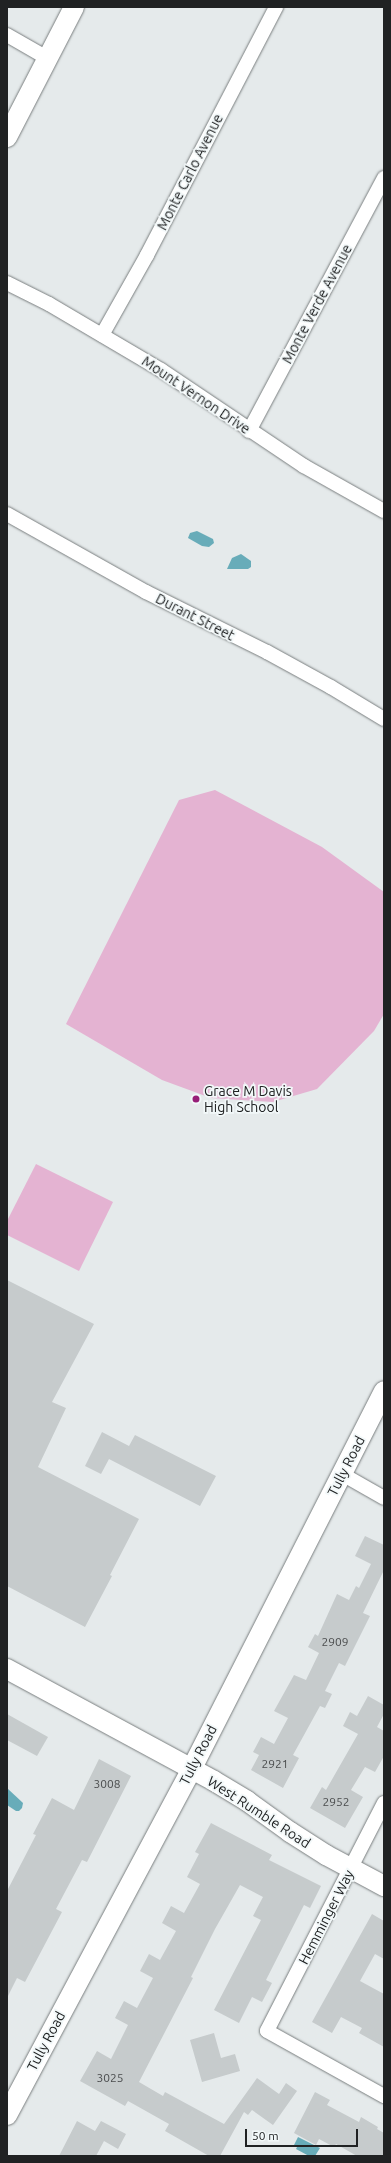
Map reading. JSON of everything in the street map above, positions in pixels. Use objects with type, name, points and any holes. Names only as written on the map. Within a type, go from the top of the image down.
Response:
[{"type":"main road","points":[[7,137],[74,7]]},
{"type":"main road","name":"Tully Road","points":[[7,2115],[191,1770],[384,1391]]},
{"type":"main road","name":"West Rumble Road","points":[[7,1669],[247,1801],[290,1832],[384,1886]]},
{"type":"street","name":"Monte Carlo Avenue","points":[[102,335],[147,255],[276,7]]},
{"type":"street","points":[[7,35],[48,58]]},
{"type":"street","name":"Monte Verde Avenue","points":[[249,431],[384,178]]},
{"type":"street","name":"Mount Vernon Drive","points":[[7,283],[49,304],[161,370],[249,431],[304,466],[384,511]]},
{"type":"street","name":"Durant Street","points":[[7,514],[146,592],[318,680],[384,719]]},
{"type":"street","points":[[342,1474],[384,1498]]},
{"type":"street","name":"Hemminger Way","points":[[384,1803],[267,2031],[384,2096]]},
{"type":"shaded area","points":[[215,790],[322,847],[384,892],[384,1014],[374,1031],[317,1089],[273,1102],[211,1098],[162,1080],[66,1024],[179,800]]},
{"type":"shaded area","points":[[36,1164],[113,1202],[79,1271],[7,1235],[7,1221]]},
{"type":"water","points":[[197,531],[213,539],[214,543],[209,547],[202,546],[188,538],[190,533]]},
{"type":"water","points":[[241,554],[251,561],[251,567],[248,569],[227,569],[232,558]]},
{"type":"water","points":[[7,1788],[23,1803],[22,1808],[19,1811],[16,1811],[7,1805]]},
{"type":"water","points":[[298,2137],[320,2148],[315,2156],[309,2156],[296,2149],[297,2147],[294,2145]]},
{"type":"building","points":[[7,1280],[94,1324],[52,1402],[66,1408],[38,1467],[139,1519],[110,1575],[112,1576],[85,1627],[7,1586]]},
{"type":"building","points":[[102,1432],[129,1446],[135,1435],[216,1476],[200,1506],[109,1459],[101,1474],[85,1466]]},
{"type":"building","points":[[365,1536],[384,1545],[384,1570],[363,1613],[370,1616],[345,1666],[339,1663],[325,1691],[332,1694],[325,1708],[320,1706],[293,1755],[299,1758],[283,1788],[251,1770],[259,1755],[253,1752],[261,1737],[274,1744],[288,1718],[274,1711],[294,1675],[306,1680],[319,1653],[308,1647],[315,1634],[318,1636],[337,1594],[349,1600],[356,1586],[359,1588],[371,1564],[355,1556]]},
{"type":"building","points":[[368,1696],[384,1705],[384,1714],[377,1727],[384,1731],[384,1756],[375,1772],[365,1767],[351,1790],[363,1797],[345,1828],[310,1808],[322,1787],[326,1790],[358,1734],[343,1726],[350,1712],[357,1716]]},
{"type":"building","points":[[7,1714],[48,1737],[37,1756],[7,1740]]},
{"type":"building","points":[[99,1759],[131,1776],[87,1862],[82,1860],[56,1909],[62,1912],[25,1982],[17,1978],[7,1998],[7,1891],[36,1835],[33,1834],[52,1798],[74,1810]]},
{"type":"building","points":[[211,1823],[272,1855],[269,1860],[321,1886],[310,1908],[304,1905],[266,1980],[272,1983],[262,2002],[252,1997],[239,2023],[214,2010],[261,1920],[253,1916],[263,1897],[240,1885],[215,1929],[191,1977],[193,1978],[139,2082],[163,2096],[165,2092],[224,2124],[257,2078],[279,2094],[286,2083],[297,2091],[273,2125],[252,2110],[248,2115],[244,2112],[220,2156],[209,2156],[165,2131],[169,2124],[128,2101],[125,2106],[80,2081],[97,2051],[111,2059],[128,2025],[115,2018],[124,2001],[137,2008],[153,1978],[140,1971],[149,1954],[160,1960],[176,1931],[162,1923],[171,1906],[184,1913],[200,1884],[187,1877],[199,1854],[195,1852]]},
{"type":"building","points":[[372,1914],[384,1921],[384,1959],[375,1954],[360,1981],[384,1994],[384,2047],[359,2033],[362,2028],[341,2017],[332,2033],[312,2022]]},
{"type":"building","points":[[214,2033],[221,2058],[235,2054],[240,2071],[202,2082],[190,2040]]},
{"type":"building","points":[[315,2092],[330,2100],[327,2105],[359,2122],[361,2117],[378,2127],[377,2129],[384,2133],[384,2156],[357,2156],[336,2144],[334,2147],[319,2139],[316,2145],[294,2133]]},
{"type":"building","points":[[77,2121],[95,2131],[101,2121],[126,2134],[118,2149],[104,2141],[96,2156],[59,2156]]},
{"type":"place","name":"Grace M Davis High School","points":[[196,1099]]}]
